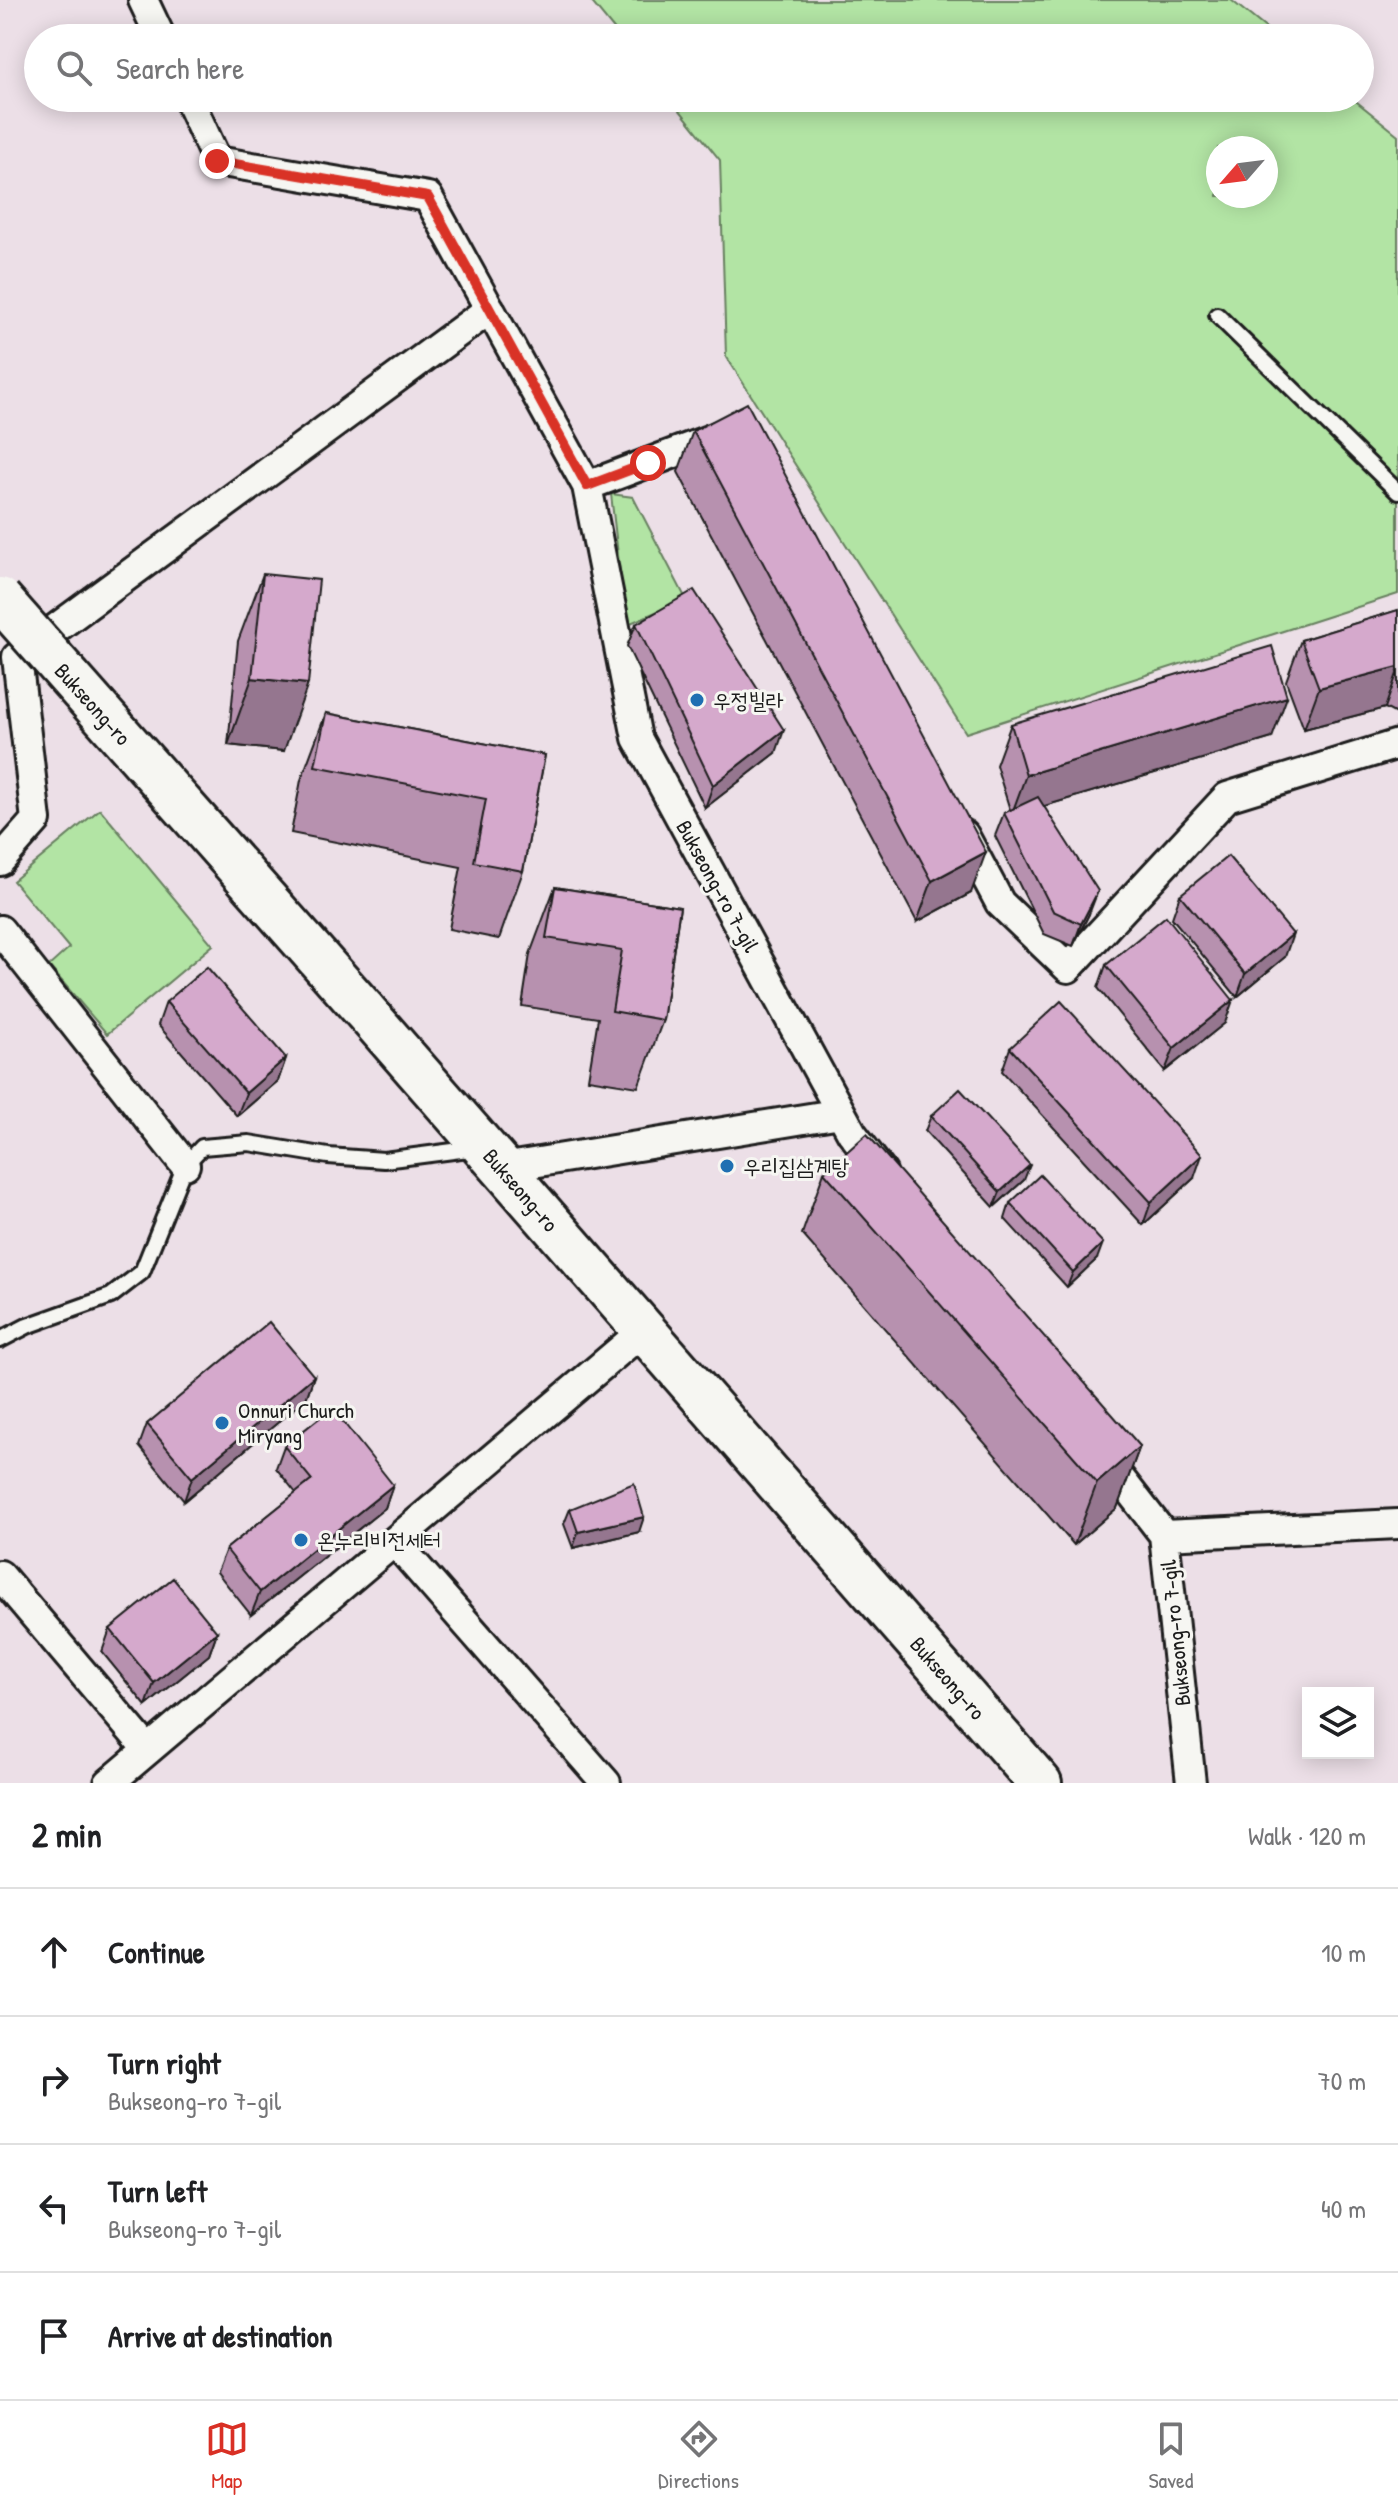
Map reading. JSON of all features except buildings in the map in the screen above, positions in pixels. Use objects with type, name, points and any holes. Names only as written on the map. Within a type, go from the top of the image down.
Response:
[{"type":"street","points":[[143,0],[154,24]]},
{"type":"street","name":"Bukseong-ro 7-gil","points":[[194,112],[217,161],[428,197],[587,486],[637,738],[852,1133],[901,1196]]},
{"type":"street","points":[[0,861],[36,820],[8,663],[490,309]]},
{"type":"street","points":[[587,486],[750,424]]},
{"type":"street","name":"Bukseong-ro","points":[[0,599],[1040,1783]]},
{"type":"street","points":[[949,804],[1000,903],[1068,968],[1227,797],[1398,744]]},
{"type":"street","points":[[0,930],[185,1165]]},
{"type":"street","points":[[493,1158],[841,1113]]},
{"type":"street","points":[[109,1783],[644,1330]]},
{"type":"street","name":"Bukseong-ro 7-gil","points":[[1086,1435],[1164,1535],[1191,1783]]},
{"type":"street","points":[[1164,1535],[1398,1524]]},
{"type":"street","points":[[395,1542],[606,1783]]},
{"type":"street","points":[[0,1575],[148,1750]]},
{"type":"lane","points":[[1217,315],[1398,492]]},
{"type":"lane","points":[[0,1340],[27,1326],[111,1296],[142,1272],[185,1165],[202,1147],[249,1143],[328,1156],[384,1160],[493,1158]]},
{"type":"green space","points":[[590,0],[1231,0],[1261,24],[610,24]]},
{"type":"green space","points":[[681,112],[1369,112],[1398,135],[1398,594],[966,733],[726,356],[720,160]]},
{"type":"green space","points":[[611,494],[633,497],[686,599],[626,625]]},
{"type":"green space","points":[[100,809],[213,945],[107,1034],[49,966],[69,948],[13,881]]},
{"type":"place","name":"우정빌라","points":[[697,700]]},
{"type":"place","name":"우리집삼계탕","points":[[727,1166]]},
{"type":"place","name":"Onnuri Church Miryang","points":[[222,1423]]},
{"type":"place","name":"온누리비전세터","points":[[301,1540]]},
{"type":"route","points":[[217,161],[428,197],[587,486],[648,463]]}]
